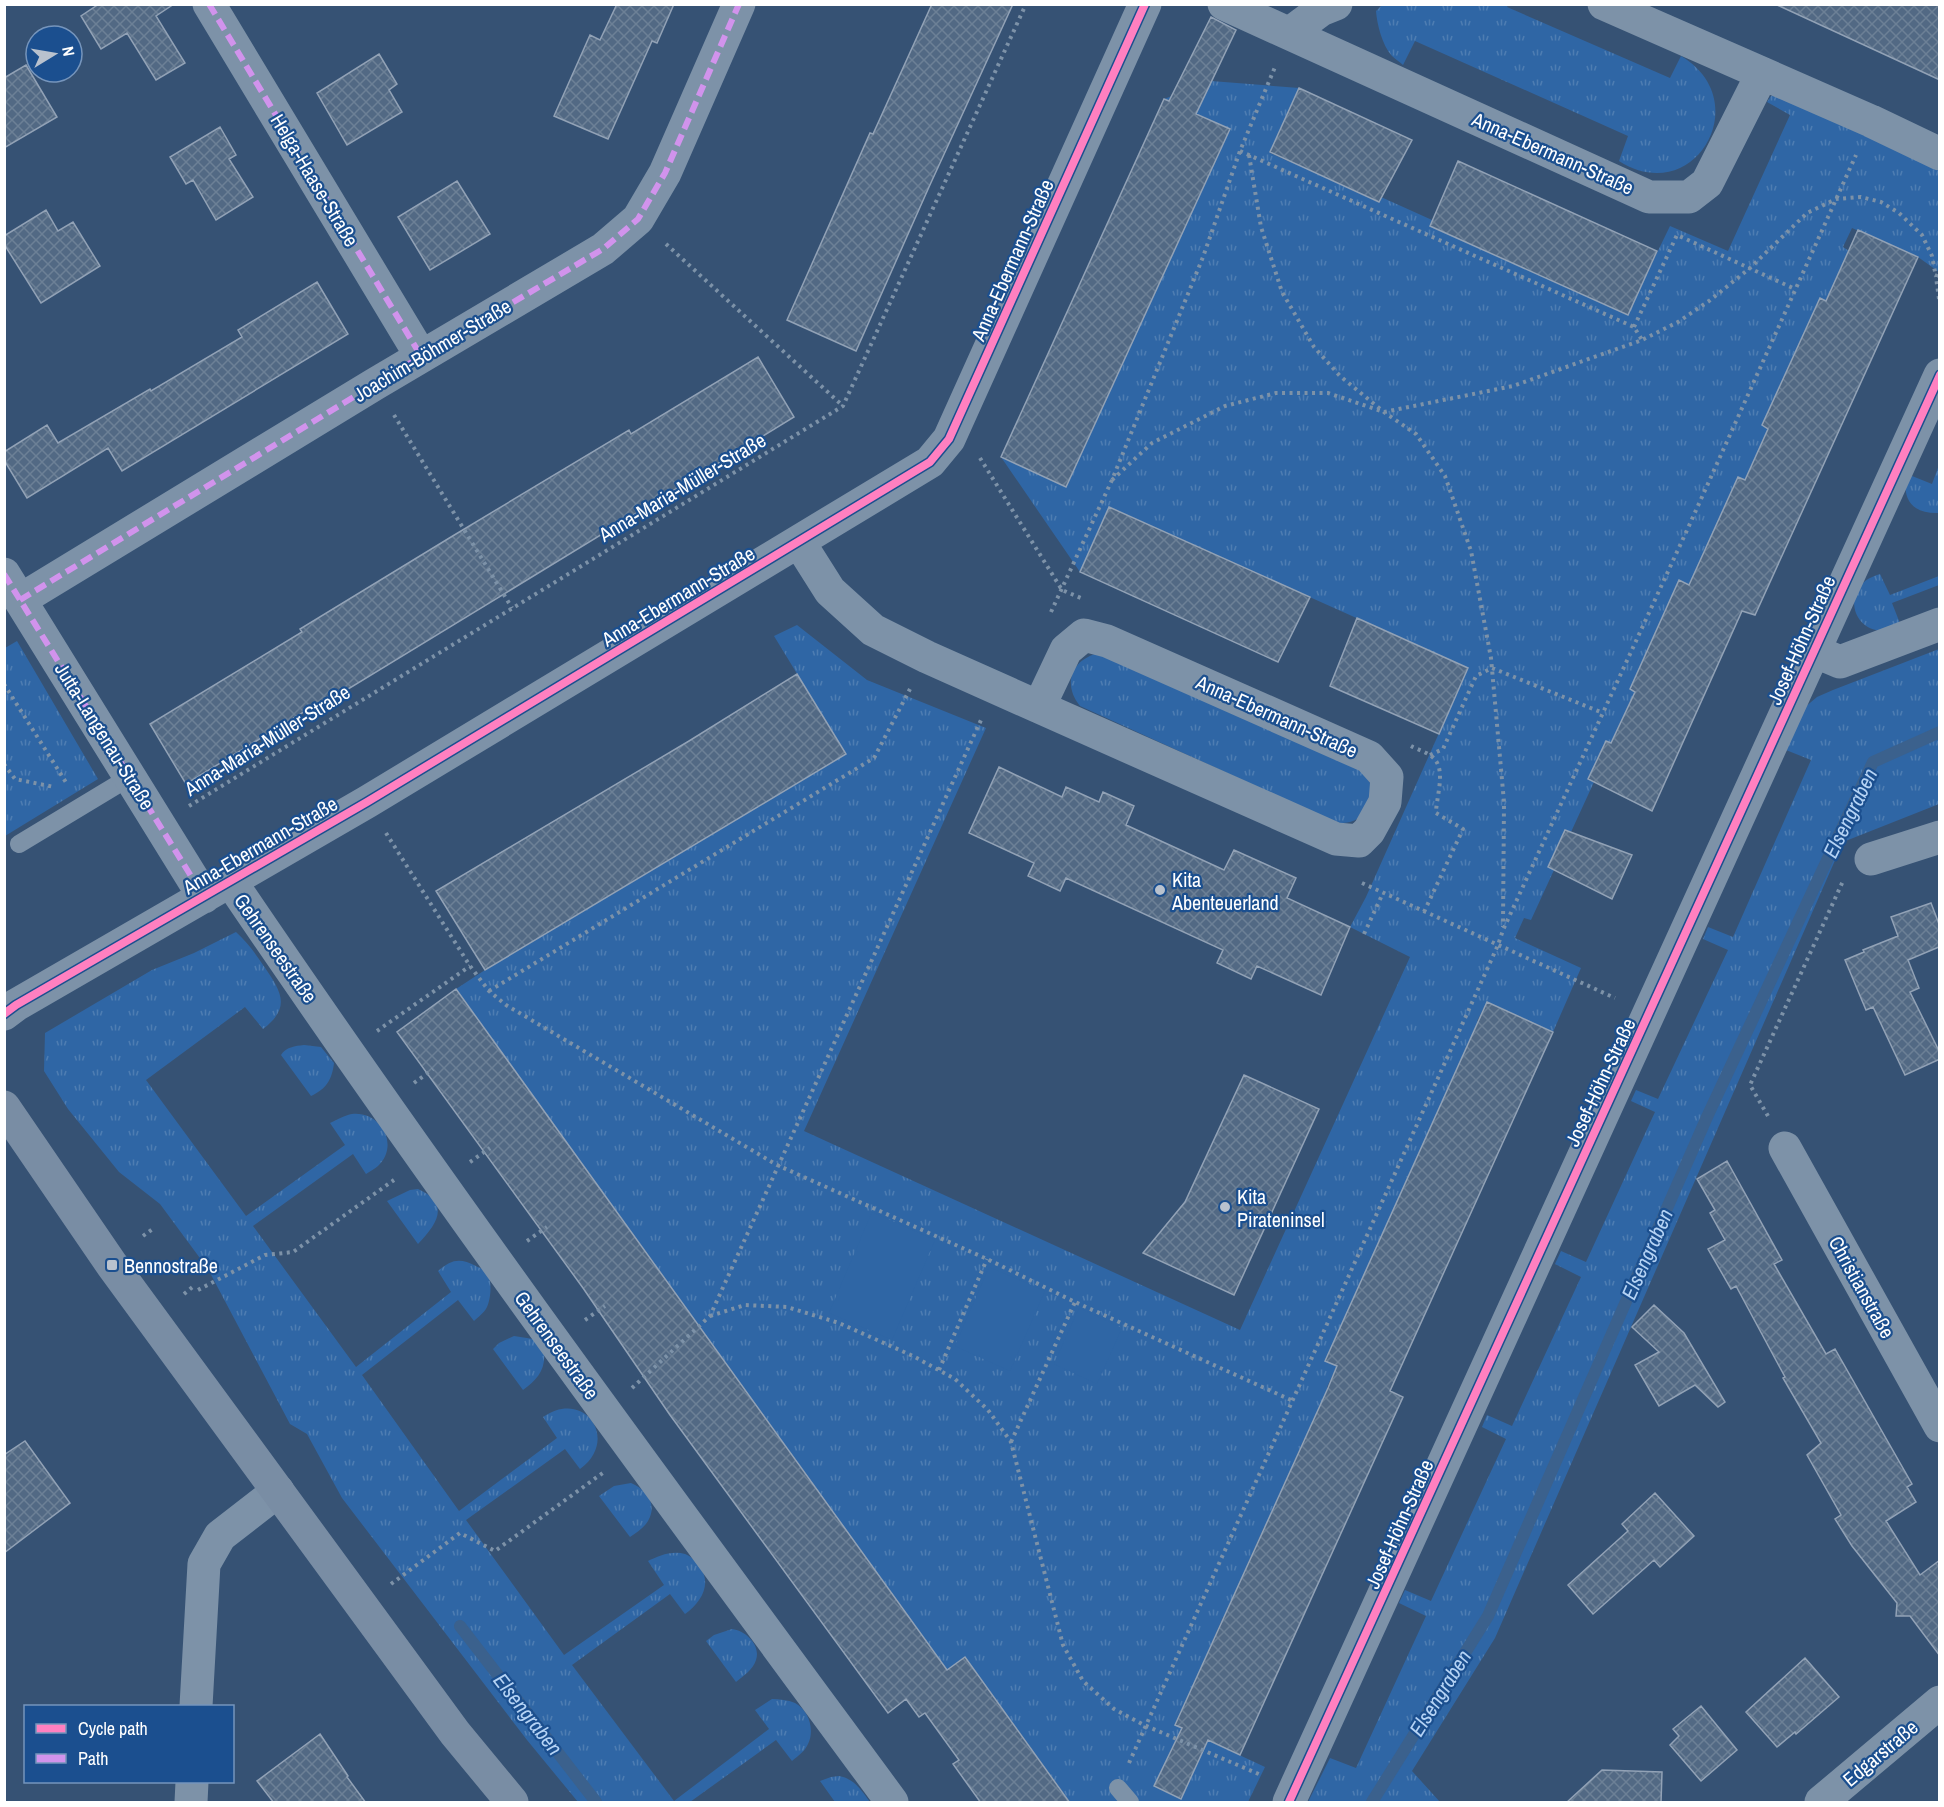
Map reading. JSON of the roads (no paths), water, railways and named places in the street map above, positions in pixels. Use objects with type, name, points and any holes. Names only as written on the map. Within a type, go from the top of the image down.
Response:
[{"type":"main road","points":[[4,1107],[112,1266],[455,1733],[512,1803]]},
{"type":"street","name":"Helga-Haase-Straße","points":[[209,4],[421,356]]},
{"type":"street","name":"Joachim-Böhmer-Straße","points":[[12,587],[375,384],[603,249],[638,219],[665,173],[739,4]]},
{"type":"street","name":"Anna-Ebermann-Straße","points":[[4,1014],[367,802],[930,462],[949,439],[1145,4]]},
{"type":"street","name":"Anna-Ebermann-Straße","points":[[1224,4],[1650,197],[1689,197],[1707,183],[1762,74]]},
{"type":"street","points":[[1290,33],[1321,10],[1336,4]]},
{"type":"street","points":[[1604,4],[1871,121],[1940,154]]},
{"type":"street","name":"Josef-Höhn-Straße","points":[[1289,1803],[1940,375]]},
{"type":"street","name":"Anna-Ebermann-Straße","points":[[799,542],[830,591],[873,630],[927,657],[1039,707],[1336,839],[1359,841],[1369,831],[1385,802],[1387,777],[1369,757],[1107,641],[1084,635],[1066,650],[1039,707]]},
{"type":"street","name":"Jutta-Langenau-Straße","points":[[12,587],[160,824],[217,890]]},
{"type":"street","name":"Josef-Höhn-Straße","points":[[1814,651],[1840,662],[1940,624]]},
{"type":"street","points":[[1870,859],[1940,837]]},
{"type":"street","name":"Gehrenseestraße","points":[[217,890],[423,1159],[892,1803]]},
{"type":"street","name":"Christianstraße","points":[[1785,1148],[1940,1426]]},
{"type":"street","points":[[196,1705],[204,1564],[220,1536],[278,1491]]},
{"type":"street","name":"Edgarstraße","points":[[1821,1803],[1940,1702]]},
{"type":"street","points":[[191,1803],[192,1783]]},
{"type":"lane","points":[[19,844],[130,777]]},
{"type":"lane","points":[[1118,1788],[1130,1803]]},
{"type":"waterway","name":"Elsengraben","points":[[1372,1802],[1488,1616],[1707,1117],[1873,762],[1940,732]]},
{"type":"waterway","name":"Elsengraben","points":[[460,1626],[596,1802]]},
{"type":"place","name":"Kita Abenteuerland","points":[[1160,890]]},
{"type":"place","name":"Kita Pirateninsel","points":[[1225,1207]]},
{"type":"place","name":"Bennostraße","points":[[112,1265]]}]
